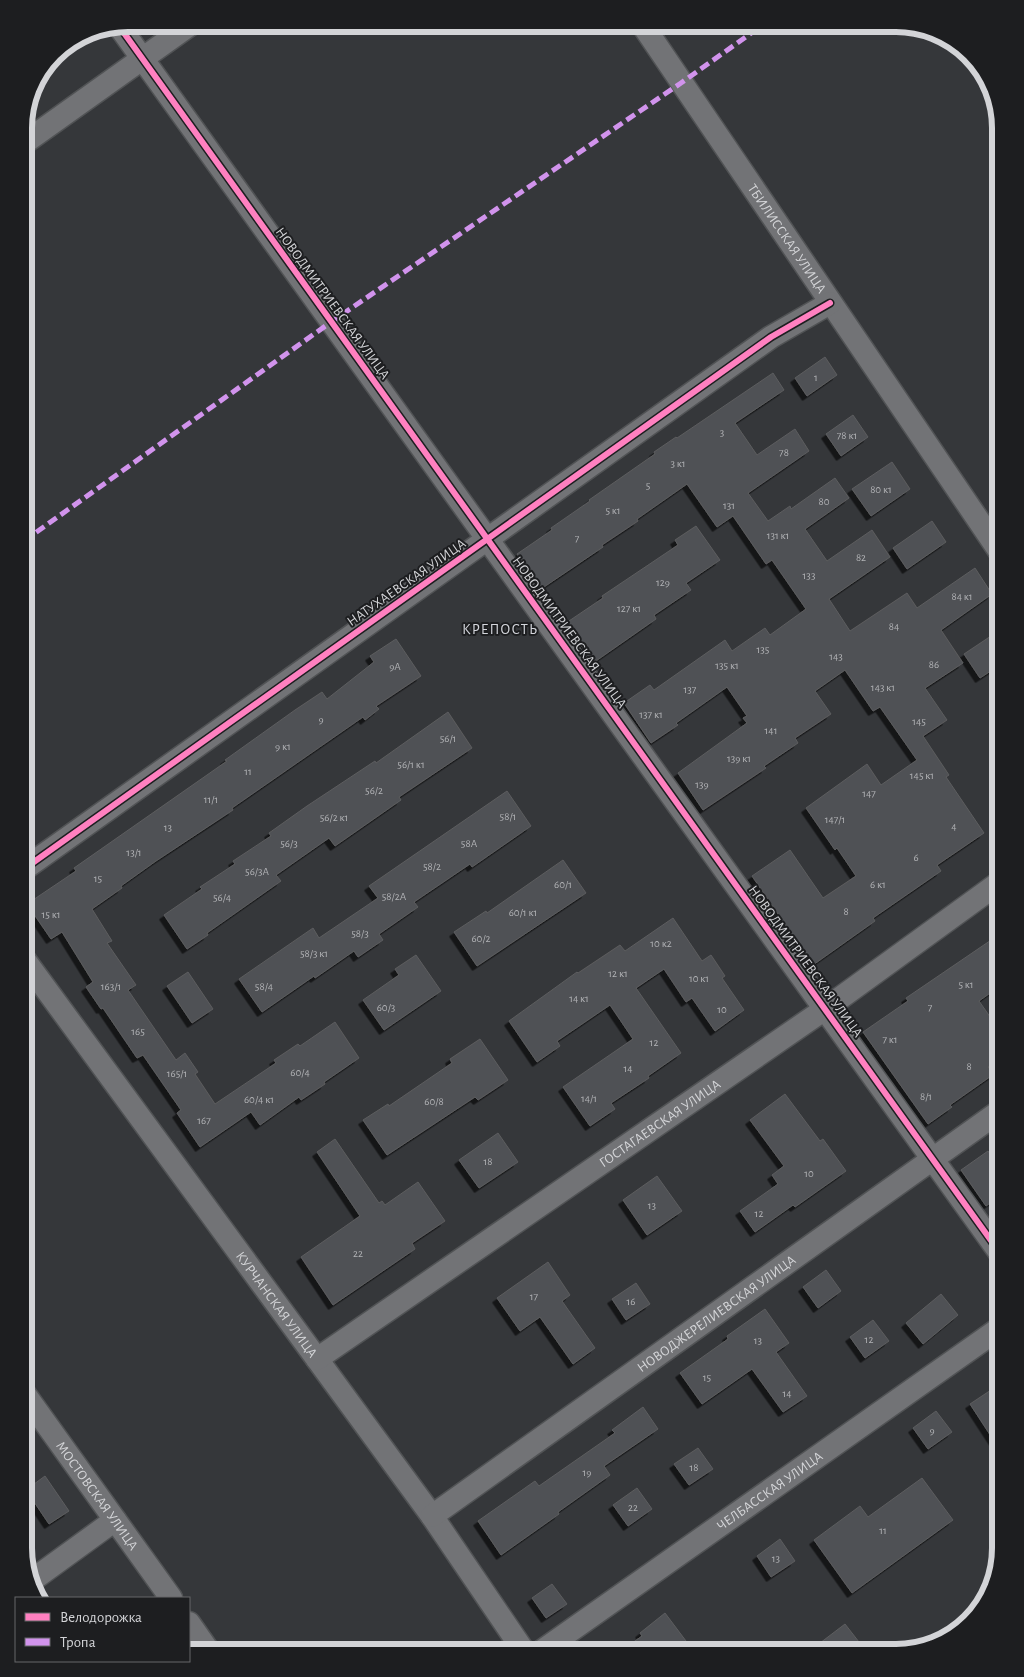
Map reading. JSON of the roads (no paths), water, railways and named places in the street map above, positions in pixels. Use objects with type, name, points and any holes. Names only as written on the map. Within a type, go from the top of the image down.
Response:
[{"type":"street","name":"НОВОДМИТРИЕВСКАЯ УЛИЦА","points":[[124,33],[992,1242]]},
{"type":"street","points":[[33,137],[177,33]]},
{"type":"street","name":"ТБИЛИССКАЯ УЛИЦА","points":[[648,33],[992,540]]},
{"type":"street","name":"НАТУХАЕВСКАЯ УЛИЦА","points":[[32,863],[771,337],[830,303]]},
{"type":"street","name":"ГОСТАГАЕВСКАЯ УЛИЦА","points":[[317,1358],[825,1009],[992,888]]},
{"type":"street","name":"КУРЧАНСКАЯ УЛИЦА","points":[[32,970],[432,1516],[519,1644]]},
{"type":"street","name":"НОВОДЖЕРЕЛИЕВСКАЯ УЛИЦА","points":[[432,1516],[992,1117]]},
{"type":"street","name":"ЧЕЛБАССКАЯ УЛИЦА","points":[[552,1644],[992,1334]]},
{"type":"street","name":"МОСТОВСКАЯ УЛИЦА","points":[[32,1404],[170,1597]]},
{"type":"street","points":[[37,1577],[115,1520]]},
{"type":"street","points":[[190,1624],[204,1644]]},
{"type":"district","name":"КРЕПОСТЬ","points":[[500,629]]}]
